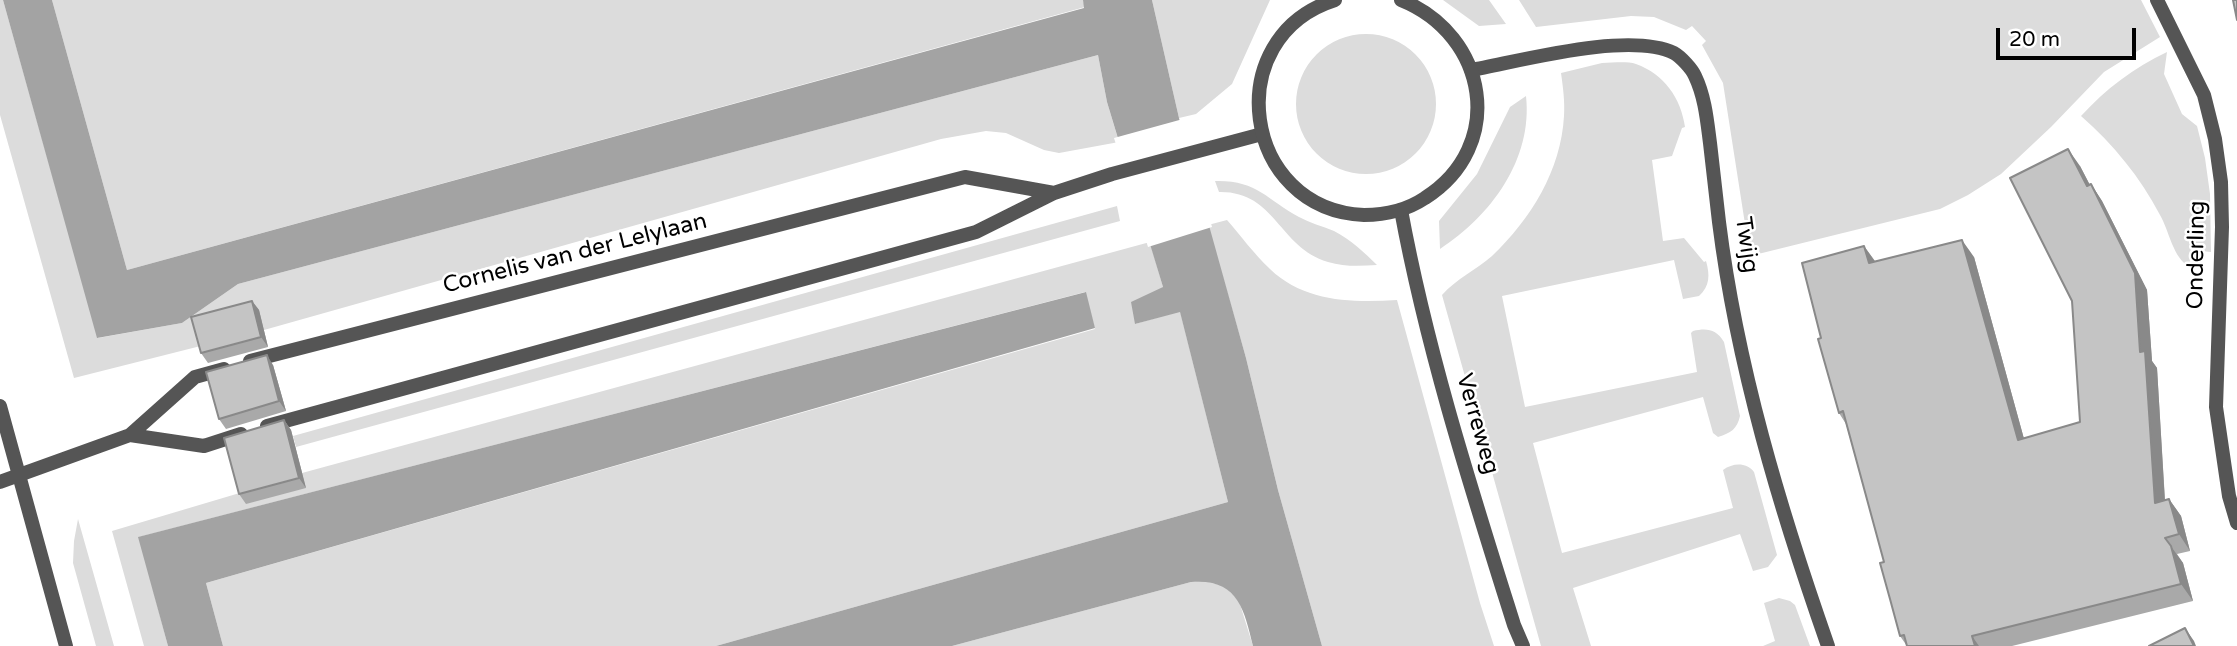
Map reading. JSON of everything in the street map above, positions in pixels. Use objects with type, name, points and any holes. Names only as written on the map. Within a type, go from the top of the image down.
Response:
[{"type":"street","points":[[1335,0],[1314,4],[1275,45],[1260,79],[1258,98],[1262,134],[1276,166],[1300,192],[1315,202],[1348,213],[1384,214],[1417,203],[1445,183],[1465,154],[1476,121],[1476,86],[1464,54],[1444,26],[1415,6],[1401,0]]},
{"type":"street","name":"Onderling","points":[[2157,0],[2204,95],[2215,139],[2221,182],[2222,227],[2217,407],[2229,496],[2237,523]]},
{"type":"street","name":"Twijg","points":[[1471,70],[1605,46],[1639,44],[1675,54],[1695,73],[1705,104],[1732,304],[1764,440],[1803,574],[1828,646]]},
{"type":"street","name":"Cornelis van der Lelylaan","points":[[130,435],[204,446],[976,232],[1054,192],[1262,134]]},
{"type":"street","name":"Cornelis van der Lelylaan","points":[[0,482],[130,435],[195,377],[252,361],[965,177],[1054,192]]},
{"type":"street","name":"Verreweg","points":[[1401,209],[1412,273],[1464,463],[1514,625],[1523,646]]},
{"type":"street","points":[[0,406],[66,646]]},
{"type":"shaded area","points":[[0,0],[3,0],[98,338],[182,323],[238,284],[1098,55],[1107,102],[1119,142],[1059,153],[1044,150],[1006,133],[986,131],[941,139],[264,330],[74,378],[0,115]]},
{"type":"shaded area","points":[[3,0],[52,0],[127,270],[1084,8],[1083,0],[1152,0],[1179,118],[1322,646],[1253,646],[1246,619],[1236,598],[1219,585],[1191,582],[952,646],[716,646],[1228,502],[1180,312],[1135,324],[1131,302],[1163,287],[1107,102],[1098,55],[238,284],[182,323],[97,338]]},
{"type":"shaded area","points":[[52,0],[1083,0],[1085,7],[127,270]]},
{"type":"shaded area","points":[[1152,0],[1270,0],[1232,84],[1196,114],[1179,118]]},
{"type":"shaded area","points":[[1443,0],[1489,0],[1506,24],[1479,26]]},
{"type":"shaded area","points":[[1519,0],[2141,0],[2160,37],[2104,72],[2001,174],[1968,195],[1940,209],[1750,256],[1723,83],[1702,45],[1706,41],[1692,26],[1686,30],[1654,17],[1631,16],[1536,27]]},
{"type":"shaded area","points":[[1366,34],[1393,40],[1415,55],[1430,77],[1436,104],[1430,131],[1415,153],[1393,168],[1366,174],[1339,168],[1317,153],[1302,131],[1296,104],[1302,77],[1317,55],[1339,40]]},
{"type":"shaded area","points":[[2167,52],[2164,74],[2182,114],[2197,126],[2210,194],[2211,252],[2191,250],[2190,267],[2179,258],[2160,215],[2135,175],[2115,150],[2081,116],[2121,80]]},
{"type":"shaded area","points":[[1602,63],[1628,63],[1646,68],[1670,88],[1680,106],[1685,127],[1682,128],[1672,156],[1652,160],[1663,241],[1684,238],[1704,262],[1706,261],[1708,280],[1699,296],[1683,299],[1674,260],[1502,296],[1525,407],[1697,372],[1691,333],[1707,330],[1718,334],[1724,342],[1740,416],[1733,430],[1718,437],[1713,433],[1703,397],[1533,443],[1562,553],[1733,508],[1723,470],[1739,465],[1747,466],[1754,472],[1777,555],[1768,567],[1753,571],[1740,534],[1573,588],[1591,646],[1541,646],[1442,295],[1506,242],[1531,210],[1541,192],[1550,174],[1562,136],[1564,105],[1561,73]]},
{"type":"shaded area","points":[[1526,96],[1523,142],[1505,184],[1476,220],[1440,249],[1439,221],[1477,174],[1510,107]]},
{"type":"shaded area","points":[[1215,181],[1251,187],[1299,217],[1334,231],[1357,246],[1377,265],[1340,265],[1311,255],[1253,200],[1238,194],[1219,192]]},
{"type":"shaded area","points":[[1117,206],[1120,221],[296,447],[293,436]]},
{"type":"shaded area","points":[[1227,220],[1270,269],[1298,288],[1346,300],[1397,300],[1494,646],[1322,646],[1208,225]]},
{"type":"shaded area","points":[[1150,242],[1163,287],[1135,324],[1180,311],[1228,502],[716,646],[223,646],[206,583],[1095,329],[1085,292],[139,537],[168,646],[144,646],[112,531],[243,492],[306,488],[302,473]]},
{"type":"shaded area","points":[[1086,292],[1095,328],[206,583],[223,646],[168,646],[138,537]]},
{"type":"shaded area","points":[[78,519],[114,646],[96,646],[73,563]]},
{"type":"shaded area","points":[[1204,581],[1224,586],[1239,601],[1253,646],[952,646],[1191,582]]},
{"type":"shaded area","points":[[1779,598],[1795,605],[1810,646],[1763,646],[1775,641],[1764,603]]},
{"type":"pier","points":[[1183,119],[1212,227],[1148,247],[1114,138]]},
{"type":"building","points":[[2233,0],[2237,0],[2237,20]]},
{"type":"building","points":[[2068,149],[2087,186],[2091,184],[2135,273],[2140,352],[2145,351],[2155,503],[2169,499],[2179,534],[2165,538],[2171,546],[2181,584],[1972,636],[1975,646],[1907,646],[1904,635],[1900,636],[1880,563],[1884,562],[1843,411],[1839,413],[1818,339],[1821,338],[1802,263],[1864,246],[1869,263],[1962,240],[2018,440],[2080,422],[2072,301],[2010,178]]},
{"type":"building","points":[[252,301],[261,337],[201,353],[191,317]]},
{"type":"building","points":[[267,355],[279,401],[219,419],[206,372]]},
{"type":"building","points":[[284,420],[299,478],[239,494],[224,438]]},
{"type":"building","points":[[2185,628],[2194,646],[2149,646]]}]
